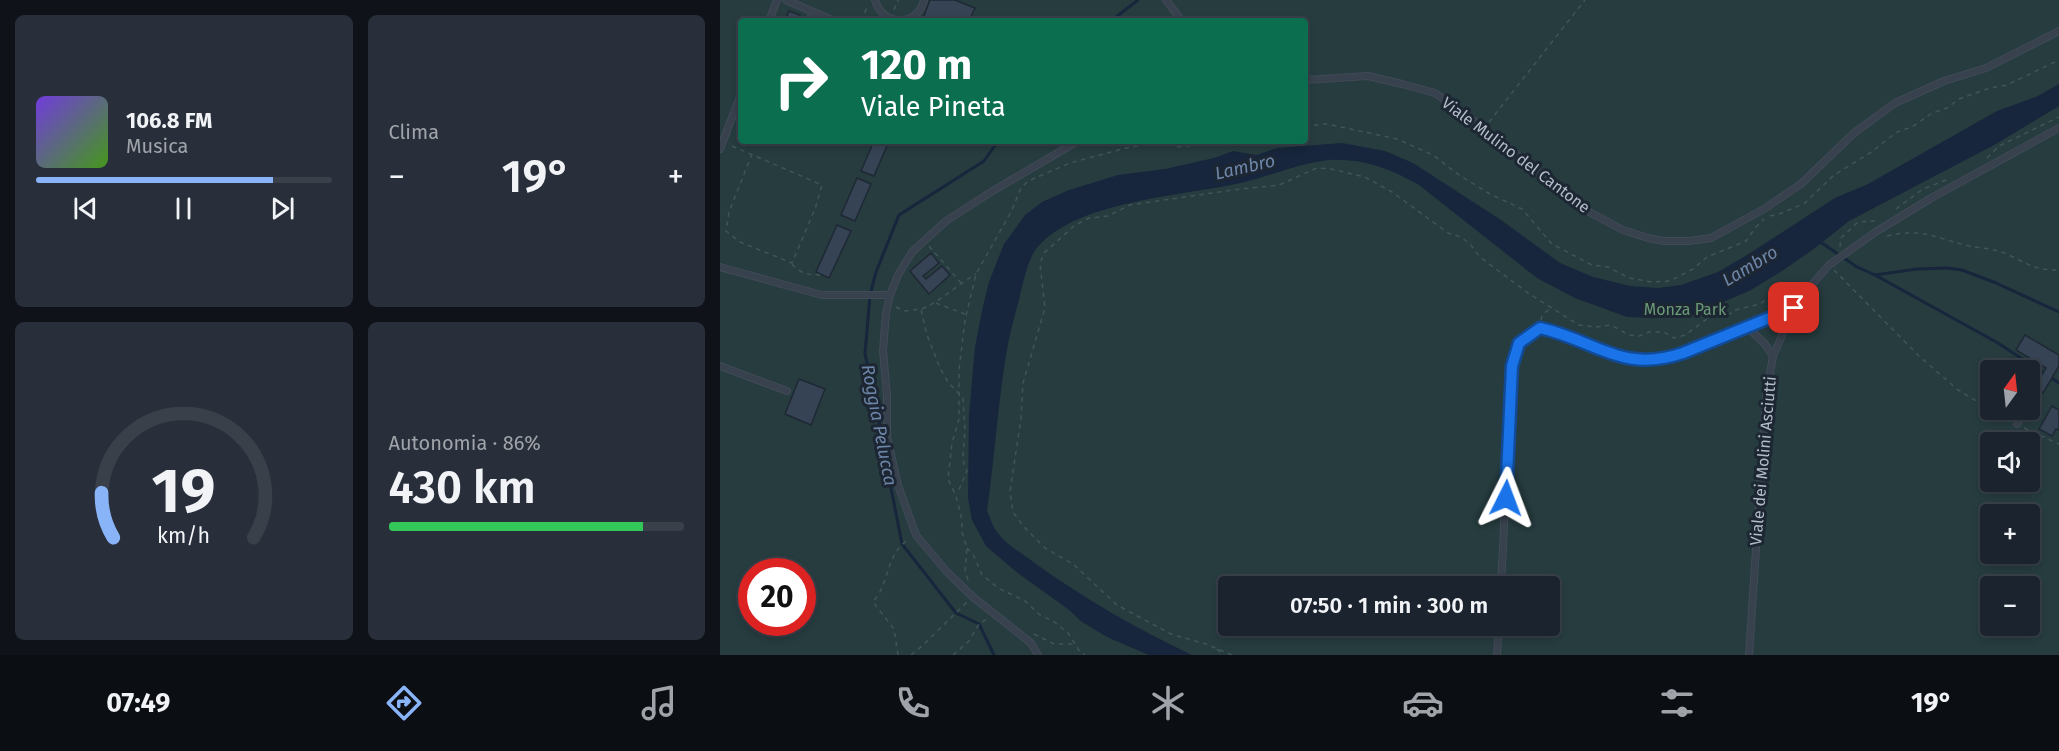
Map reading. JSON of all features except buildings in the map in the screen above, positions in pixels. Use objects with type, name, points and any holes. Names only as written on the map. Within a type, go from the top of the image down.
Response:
[{"type":"lane","points":[[770,18],[777,0]]},
{"type":"lane","points":[[786,0],[827,18]]},
{"type":"lane","points":[[873,0],[879,10],[890,18]]},
{"type":"lane","points":[[910,18],[920,10],[924,0]]},
{"type":"lane","points":[[1166,0],[1179,18]]},
{"type":"lane","points":[[810,18],[813,12]]},
{"type":"lane","points":[[1174,13],[1175,18]]},
{"type":"lane","name":"Viale Mulino del Cantone","points":[[1308,80],[1368,76],[1435,93],[1484,128],[1559,191],[1591,213],[1623,230],[1664,241],[1689,241],[1711,238],[1764,209],[1801,184],[1854,134],[1895,103],[1944,81],[1986,68],[2059,31]]},
{"type":"lane","points":[[720,149],[738,102]]},
{"type":"lane","name":"Viale dei Molini Asciutti","points":[[1749,655],[1766,397],[1773,356],[1797,302],[1829,265],[1841,255],[1933,197],[2059,128]]},
{"type":"lane","points":[[1038,655],[1031,643],[973,597],[934,558],[916,535],[898,485],[887,437],[887,395],[883,351],[886,313],[891,295],[912,252],[946,221],[1073,144]]},
{"type":"lane","points":[[720,267],[822,295],[891,295]]},
{"type":"lane","points":[[1502,576],[1512,366],[1519,343],[1540,328],[1562,333],[1611,355],[1641,361],[1671,357],[1794,308]]},
{"type":"lane","points":[[1746,326],[1764,342],[1773,356]]},
{"type":"lane","points":[[720,366],[787,391]]},
{"type":"lane","points":[[2017,424],[2020,420]]},
{"type":"lane","points":[[1497,655],[1498,636]]},
{"type":"path","points":[[863,18],[873,0]]},
{"type":"path","points":[[891,18],[898,0]]},
{"type":"path","points":[[1484,128],[1585,0]]},
{"type":"path","points":[[1308,126],[1327,124],[1397,139],[1433,155],[1482,189],[1522,209],[1552,243],[1572,255],[1592,265],[1608,267],[1629,278],[1652,282],[1670,280],[1693,269],[1707,257],[1746,241],[1767,217],[1805,203],[1834,176],[1863,158],[1897,132],[1911,127],[1932,113],[1947,108],[1959,99],[1990,88],[2007,85],[2059,60]]},
{"type":"path","points":[[1987,158],[1999,146],[2059,117]]},
{"type":"path","points":[[968,580],[965,572],[967,548],[956,496],[948,479],[952,443],[959,419],[959,370],[966,315],[976,274],[1022,188],[1028,181],[1070,163],[1126,148],[1161,144]]},
{"type":"path","points":[[1172,144],[1177,147],[1196,144]]},
{"type":"path","points":[[737,148],[822,185],[792,263]]},
{"type":"path","points":[[752,154],[729,212],[726,231],[740,242],[792,263],[798,271],[822,275]]},
{"type":"path","points":[[1232,655],[1171,634],[1117,605],[1073,564],[1045,548],[1013,512],[1010,492],[1021,418],[1023,383],[1045,308],[1040,264],[1044,253],[1074,226],[1089,218],[1108,216],[1130,205],[1279,185],[1317,168],[1331,169],[1365,177],[1392,192],[1448,233],[1461,237],[1480,257],[1528,293],[1579,325],[1597,327],[1611,325],[1629,335],[1639,336],[1649,332],[1664,332],[1674,338],[1685,336],[1711,316],[1725,317],[1735,310],[1760,304],[1772,295],[1810,279]]},
{"type":"path","points":[[1889,214],[1923,189],[1951,178]]},
{"type":"path","points":[[1841,238],[1858,222],[1880,220]]},
{"type":"path","points":[[1883,237],[1912,232],[1927,233],[2003,253],[2031,267],[2059,270]]},
{"type":"path","points":[[924,241],[961,283]]},
{"type":"path","points":[[1829,265],[1919,356],[1958,390],[1980,403]]},
{"type":"path","points":[[897,308],[901,310],[921,309],[936,303],[976,274]]},
{"type":"path","points":[[936,303],[966,315]]},
{"type":"path","points":[[1540,328],[1542,315],[1552,308]]},
{"type":"path","points":[[921,309],[927,335],[940,368],[948,382],[963,398],[965,430],[963,455],[967,471],[956,496]]},
{"type":"path","points":[[2050,441],[2059,444]]},
{"type":"path","points":[[898,655],[894,629],[873,602],[883,585],[889,564],[897,549],[916,535]]},
{"type":"path","points":[[967,548],[973,554],[982,575],[1025,601],[1040,615],[1053,621],[1068,633],[1084,655]]},
{"type":"path","points":[[911,655],[973,597]]},
{"type":"path","points":[[953,655],[969,641],[979,624],[995,615]]},
{"type":"path","points":[[1029,631],[1054,644],[1075,644]]},
{"type":"path","points":[[1217,648],[1223,655]]},
{"type":"green space","name":"Monza Park","points":[[720,0],[2059,0],[2059,655],[720,655]]},
{"type":"water","name":"Lambro","points":[[2059,84],[2059,106],[1996,144],[1849,221],[1815,248],[1751,290],[1693,315],[1654,318],[1627,317],[1575,298],[1537,278],[1419,185],[1387,170],[1353,161],[1329,160],[1308,164],[1245,182],[1131,203],[1074,221],[1051,235],[1034,252],[1025,275],[1010,333],[987,511],[1001,537],[1036,564],[1112,613],[1192,655],[1149,655],[1109,638],[1082,622],[986,546],[972,520],[968,498],[969,415],[975,347],[989,282],[1004,244],[1025,215],[1042,202],[1069,190],[1118,175],[1165,169],[1214,158],[1233,151],[1256,155],[1277,148],[1342,143],[1385,151],[1413,163],[1501,220],[1560,263],[1593,277],[1630,286],[1658,288],[1681,285],[1718,272],[1835,198],[1868,184],[1997,111],[2038,96]]},
{"type":"waterway","name":"Roggia Pelucca","points":[[1115,18],[1138,0]]},
{"type":"waterway","name":"Roggia Pelucca","points":[[994,655],[979,624],[956,613],[902,544],[881,437],[877,404],[865,354],[870,295],[876,272],[899,215],[984,161],[996,144]]},
{"type":"waterway","points":[[1819,241],[1857,267],[1875,275],[1917,269],[1962,270],[2059,312]]},
{"type":"waterway","points":[[1875,275],[1998,343],[2045,374]]},
{"type":"waterway","points":[[2050,377],[2059,383]]},
{"type":"route","points":[[1506,498],[1512,366],[1519,343],[1540,328],[1562,333],[1611,355],[1641,361],[1683,353],[1794,308]]}]
